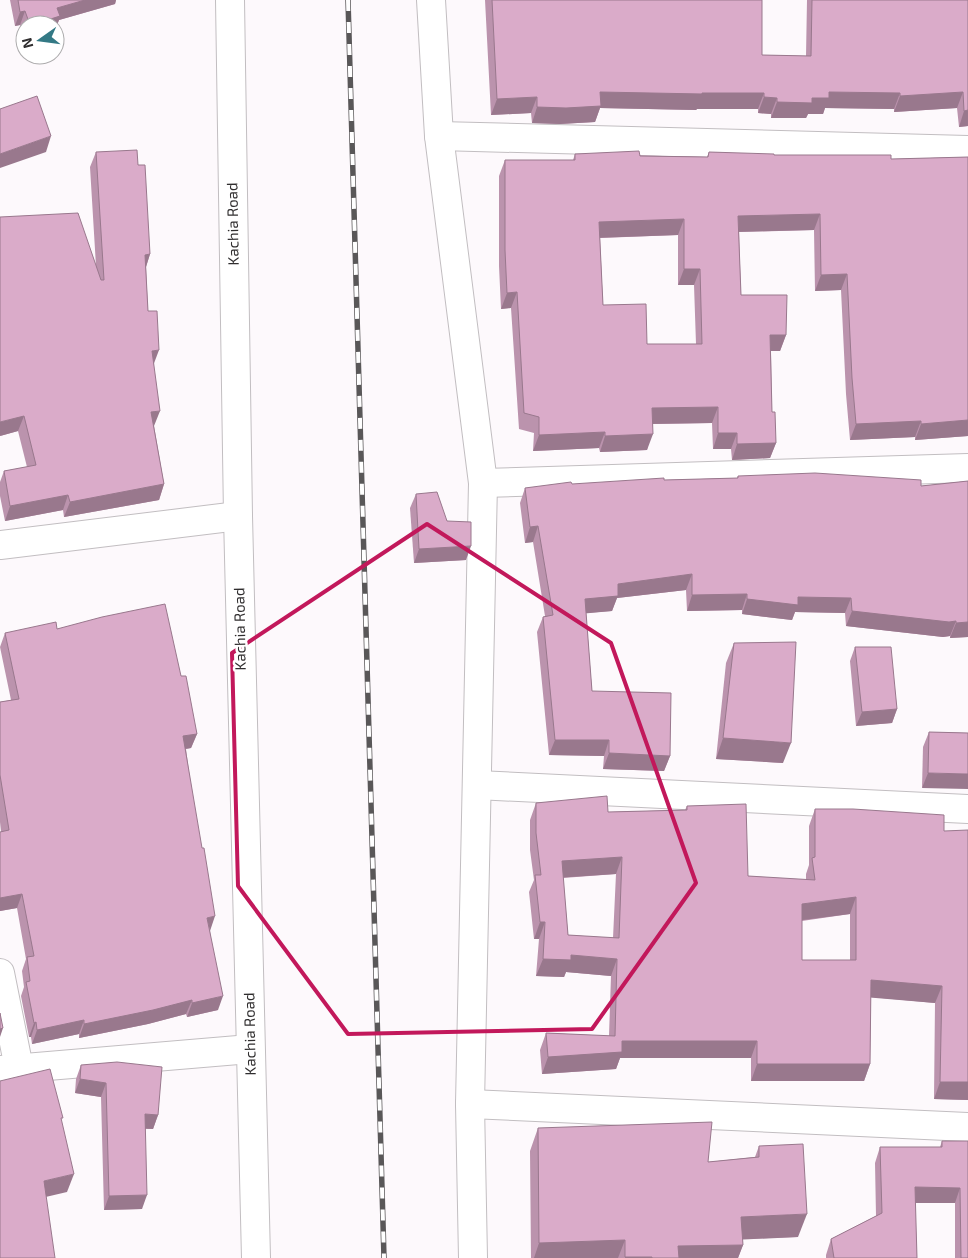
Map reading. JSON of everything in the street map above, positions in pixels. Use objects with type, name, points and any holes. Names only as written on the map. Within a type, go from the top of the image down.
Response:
[{"type":"street","name":"Kachia Road","points":[[230,0],[238,516],[256,1258]]},
{"type":"street","points":[[431,0],[439,136],[483,483],[470,1104],[473,1258]]},
{"type":"street","points":[[439,136],[968,150]]},
{"type":"street","points":[[483,483],[968,468]]},
{"type":"street","points":[[0,545],[238,516]]},
{"type":"street","points":[[477,785],[968,809]]},
{"type":"street","points":[[0,973],[9,1069],[250,1049]]},
{"type":"street","points":[[470,1104],[968,1126]]},
{"type":"highlighted area","points":[[427,524],[611,643],[696,883],[592,1029],[348,1034],[238,886],[232,653]]},
{"type":"building","points":[[18,0],[85,0],[57,8],[60,15],[26,15],[25,11],[20,12]]},
{"type":"building","points":[[492,0],[762,0],[762,55],[811,56],[812,0],[968,0],[968,110],[964,111],[963,92],[900,96],[900,93],[829,92],[829,98],[812,98],[812,103],[777,102],[777,98],[764,97],[764,93],[600,92],[601,106],[566,108],[537,107],[537,97],[497,99]]},
{"type":"building","points":[[37,96],[51,136],[0,154],[0,109]]},
{"type":"building","points":[[137,150],[138,165],[145,165],[150,254],[145,255],[148,311],[157,311],[159,350],[152,351],[160,411],[151,412],[164,484],[70,502],[68,495],[10,506],[4,471],[36,465],[24,416],[0,422],[0,217],[78,213],[101,280],[104,280],[96,152]]},
{"type":"building","points":[[639,151],[640,156],[708,157],[709,152],[774,155],[891,155],[891,159],[968,157],[968,420],[921,424],[921,421],[856,424],[847,274],[821,275],[820,214],[738,216],[741,295],[787,295],[786,335],[770,335],[772,412],[775,412],[776,443],[737,444],[737,433],[718,433],[718,407],[652,408],[653,434],[605,436],[605,432],[539,435],[539,417],[524,413],[517,292],[507,293],[505,160],[575,160],[575,154]],"holes":[[[684,219],[684,269],[700,269],[702,344],[647,344],[646,304],[603,305],[599,222]]]},
{"type":"building","points":[[815,473],[921,480],[921,486],[968,481],[968,622],[956,623],[956,621],[949,622],[852,611],[851,598],[798,597],[798,605],[747,599],[747,594],[692,595],[692,574],[618,584],[618,596],[585,599],[592,691],[671,693],[670,756],[609,753],[609,740],[555,740],[543,617],[553,615],[538,526],[530,527],[525,488],[571,482],[572,484],[664,478],[664,480],[738,478],[738,476]]},
{"type":"building","points":[[437,492],[447,521],[471,522],[471,546],[419,549],[416,494]]},
{"type":"building","points":[[165,604],[181,676],[186,676],[197,734],[183,736],[215,916],[207,918],[223,996],[192,1003],[192,1000],[84,1024],[84,1020],[37,1030],[26,982],[30,981],[27,957],[34,956],[22,894],[0,898],[0,832],[9,830],[0,775],[0,702],[19,699],[5,633],[56,622],[57,629],[102,617]]},
{"type":"building","points":[[796,642],[791,743],[723,738],[734,643]]},
{"type":"building","points":[[855,647],[891,647],[897,709],[862,712]]},
{"type":"building","points":[[929,732],[968,733],[968,774],[928,773]]},
{"type":"building","points":[[607,796],[608,812],[687,810],[687,806],[746,804],[748,876],[815,880],[812,858],[815,857],[815,809],[853,809],[944,815],[944,831],[968,830],[968,1082],[940,1082],[942,986],[871,980],[870,1064],[757,1064],[757,1041],[622,1041],[622,1052],[548,1057],[546,1033],[615,1036],[617,959],[571,955],[571,960],[543,959],[545,922],[540,922],[535,875],[541,875],[536,833],[536,803]],"holes":[[[622,857],[619,938],[568,935],[562,861]],[[856,897],[856,960],[802,960],[802,904]]]},
{"type":"building","points":[[0,1013],[3,1028],[0,1029]]},
{"type":"building","points":[[117,1062],[162,1067],[158,1115],[145,1114],[147,1195],[109,1196],[106,1083],[80,1079],[81,1065]]},
{"type":"building","points":[[50,1069],[63,1118],[61,1118],[74,1174],[44,1181],[55,1258],[0,1258],[0,1081]]},
{"type":"building","points":[[712,1122],[708,1162],[759,1157],[759,1146],[803,1144],[807,1214],[741,1217],[743,1245],[678,1246],[679,1258],[625,1257],[625,1240],[539,1243],[538,1128]]},
{"type":"building","points":[[942,1141],[968,1141],[968,1258],[961,1258],[960,1188],[915,1187],[917,1258],[834,1258],[831,1239],[882,1213],[880,1147],[942,1147]]},
{"type":"railway","points":[[348,0],[384,1258]]}]
